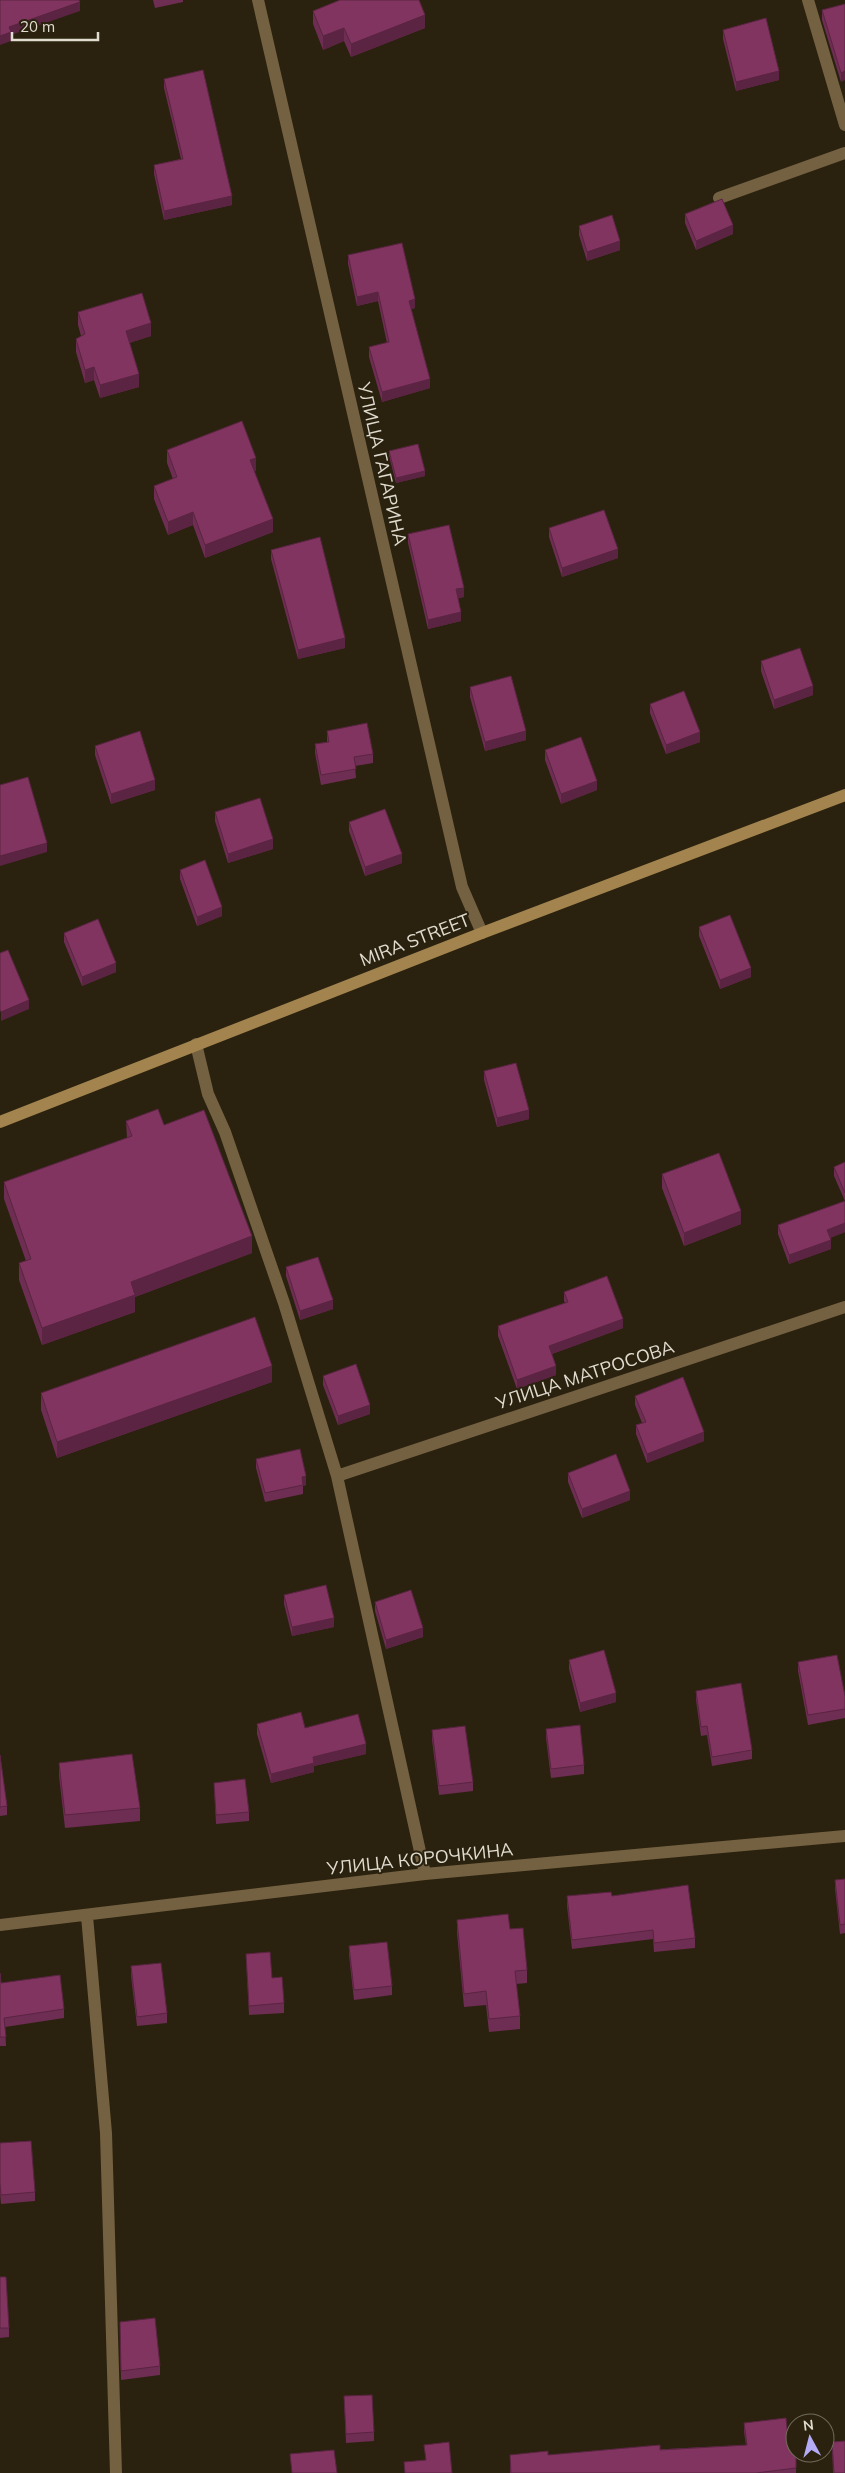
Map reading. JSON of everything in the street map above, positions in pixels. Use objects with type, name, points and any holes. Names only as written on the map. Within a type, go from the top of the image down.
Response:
[{"type":"main road","name":"MIRA STREET","points":[[0,1122],[482,933],[845,795]]},
{"type":"street","name":"УЛИЦА ГАГАРИНА","points":[[258,0],[462,887],[482,933]]},
{"type":"street","points":[[808,0],[845,125]]},
{"type":"street","points":[[718,198],[845,153]]},
{"type":"street","points":[[196,1044],[208,1094],[225,1132],[280,1294],[337,1476],[425,1874]]},
{"type":"street","name":"УЛИЦА МАТРОСОВА","points":[[337,1476],[845,1306]]},
{"type":"street","name":"УЛИЦА КОРОЧКИНА","points":[[0,1925],[425,1874],[845,1836]]},
{"type":"street","points":[[87,1916],[106,2133],[116,2473]]},
{"type":"building","points":[[0,0],[79,0],[80,2],[9,27],[11,32],[0,36]]},
{"type":"building","points":[[340,0],[419,0],[425,15],[351,44],[344,28],[323,36],[313,11]]},
{"type":"building","points":[[845,4],[845,71],[841,73],[822,10]]},
{"type":"building","points":[[766,18],[779,71],[736,82],[723,30]]},
{"type":"building","points":[[203,70],[232,196],[164,211],[154,165],[183,159],[164,79]]},
{"type":"building","points":[[722,199],[733,225],[696,241],[685,214]]},
{"type":"building","points":[[612,215],[620,241],[587,252],[579,226]]},
{"type":"building","points":[[402,243],[415,299],[409,301],[430,379],[382,392],[369,347],[389,342],[378,292],[357,297],[348,255]]},
{"type":"building","points":[[142,293],[151,323],[126,331],[139,374],[100,385],[94,367],[85,370],[76,339],[85,334],[78,312]]},
{"type":"building","points":[[242,421],[256,458],[250,460],[273,519],[205,545],[193,512],[168,522],[154,486],[177,477],[167,450]]},
{"type":"building","points":[[418,444],[425,471],[396,478],[389,451]]},
{"type":"building","points":[[604,510],[618,549],[562,568],[549,528]]},
{"type":"building","points":[[449,525],[464,588],[456,589],[461,612],[428,620],[408,534]]},
{"type":"building","points":[[320,537],[345,638],[298,650],[271,550]]},
{"type":"building","points":[[800,648],[813,686],[774,700],[761,661]]},
{"type":"building","points":[[511,676],[526,731],[485,742],[470,687]]},
{"type":"building","points":[[684,691],[700,732],[666,745],[650,704]]},
{"type":"building","points":[[367,723],[373,754],[354,757],[356,769],[321,775],[315,744],[329,742],[327,731]]},
{"type":"building","points":[[140,731],[155,780],[111,794],[95,746]]},
{"type":"building","points":[[581,737],[597,781],[561,794],[545,750]]},
{"type":"building","points":[[28,777],[47,843],[0,856],[0,785]]},
{"type":"building","points":[[260,798],[273,839],[228,854],[215,812]]},
{"type":"building","points":[[385,809],[402,854],[365,867],[349,822]]},
{"type":"building","points":[[205,860],[222,907],[197,917],[180,870]]},
{"type":"building","points":[[730,915],[751,968],[720,980],[699,927]]},
{"type":"building","points":[[98,919],[116,963],[82,977],[64,933]]},
{"type":"building","points":[[8,950],[29,1000],[1,1012],[0,953]]},
{"type":"building","points":[[516,1063],[529,1110],[497,1118],[484,1071]]},
{"type":"building","points":[[158,1109],[164,1125],[204,1110],[252,1236],[131,1282],[135,1295],[42,1328],[19,1263],[31,1259],[4,1182],[132,1136],[126,1121]]},
{"type":"building","points":[[719,1153],[741,1211],[684,1233],[662,1174]]},
{"type":"building","points":[[845,1162],[845,1193],[834,1167]]},
{"type":"building","points":[[845,1201],[845,1223],[827,1230],[831,1240],[789,1255],[778,1225]]},
{"type":"building","points":[[318,1257],[333,1300],[300,1311],[286,1267]]},
{"type":"building","points":[[607,1276],[623,1319],[549,1346],[556,1366],[517,1380],[498,1326],[568,1302],[564,1292]]},
{"type":"building","points":[[255,1317],[272,1366],[57,1442],[41,1393]]},
{"type":"building","points":[[356,1364],[370,1405],[338,1416],[323,1376]]},
{"type":"building","points":[[683,1377],[704,1432],[647,1454],[636,1425],[646,1422],[635,1396]]},
{"type":"building","points":[[300,1449],[306,1476],[302,1477],[303,1485],[265,1493],[256,1459]]},
{"type":"building","points":[[616,1454],[630,1491],[582,1509],[568,1473]]},
{"type":"building","points":[[326,1585],[334,1618],[292,1627],[284,1595]]},
{"type":"building","points":[[411,1590],[423,1628],[386,1640],[375,1602]]},
{"type":"building","points":[[604,1650],[616,1693],[580,1703],[569,1660]]},
{"type":"building","points":[[837,1655],[845,1696],[845,1709],[808,1715],[798,1662]]},
{"type":"building","points":[[741,1683],[752,1750],[712,1757],[707,1726],[701,1727],[696,1691]]},
{"type":"building","points":[[301,1712],[305,1728],[358,1714],[366,1744],[313,1757],[314,1763],[271,1774],[257,1724]]},
{"type":"building","points":[[580,1725],[584,1765],[551,1769],[546,1729]]},
{"type":"building","points":[[465,1726],[473,1782],[439,1786],[432,1730]]},
{"type":"building","points":[[132,1754],[140,1808],[65,1815],[59,1763]]},
{"type":"building","points":[[0,1755],[7,1806],[0,1807]]},
{"type":"building","points":[[245,1779],[249,1812],[216,1815],[214,1783]]},
{"type":"building","points":[[845,1879],[845,1924],[840,1925],[835,1880]]},
{"type":"building","points":[[688,1885],[695,1938],[654,1943],[653,1930],[572,1940],[567,1896],[611,1892],[612,1896]]},
{"type":"building","points":[[508,1914],[510,1929],[523,1928],[527,1970],[515,1971],[520,2016],[489,2019],[486,1991],[464,1994],[457,1920]]},
{"type":"building","points":[[387,1942],[392,1986],[354,1990],[349,1946]]},
{"type":"building","points":[[270,1952],[272,1978],[282,1977],[284,2003],[249,2006],[246,1954]]},
{"type":"building","points":[[161,1963],[167,2013],[137,2017],[131,1966]]},
{"type":"building","points":[[0,1973],[1,1983],[60,1975],[64,2009],[4,2018],[6,2037],[0,2037]]},
{"type":"building","points":[[31,2141],[35,2192],[1,2195],[0,2143]]},
{"type":"building","points":[[0,2277],[6,2277],[9,2328],[0,2328]]},
{"type":"building","points":[[155,2318],[160,2366],[121,2371],[120,2322]]},
{"type":"building","points":[[372,2395],[374,2432],[346,2434],[344,2396]]},
{"type":"building","points":[[785,2418],[785,2463],[796,2463],[796,2468],[756,2473],[511,2473],[510,2455],[548,2451],[548,2455],[660,2445],[660,2450],[747,2445],[744,2423]]},
{"type":"building","points":[[845,2441],[845,2473],[834,2473],[835,2442]]},
{"type":"building","points":[[449,2442],[452,2473],[405,2473],[404,2462],[426,2460],[424,2445]]},
{"type":"building","points":[[334,2450],[337,2473],[292,2473],[290,2454]]}]
